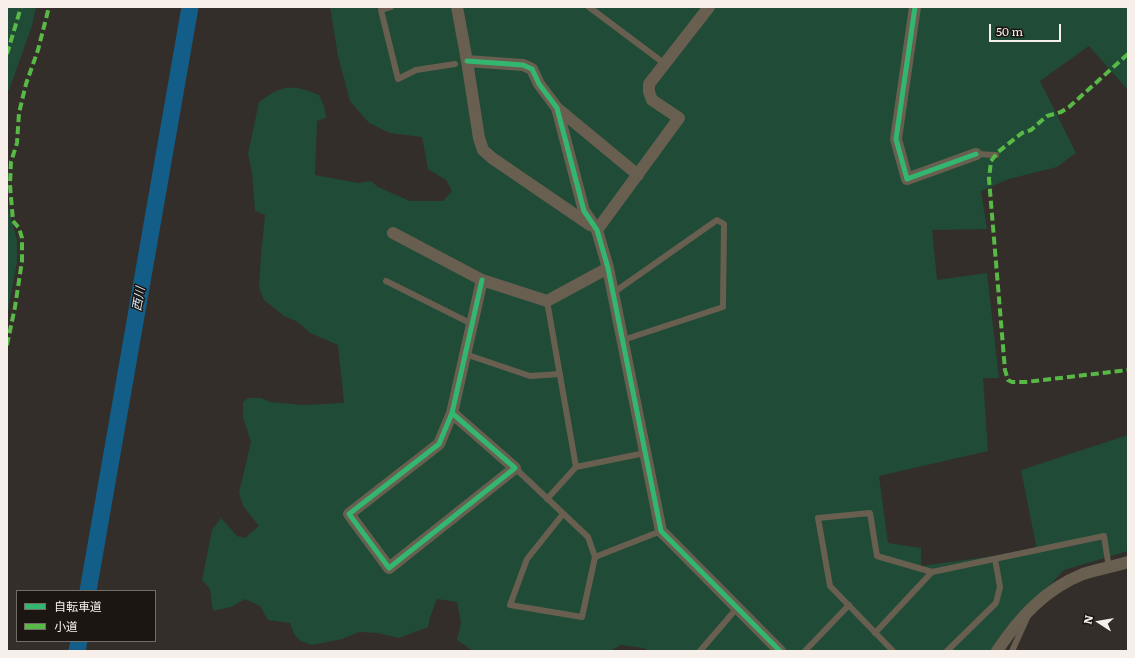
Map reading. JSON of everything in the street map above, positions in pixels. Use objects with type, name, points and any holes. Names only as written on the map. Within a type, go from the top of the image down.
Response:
[{"type":"street","points":[[457,7],[468,61],[479,138],[483,150],[492,158],[597,230]]},
{"type":"street","points":[[597,230],[679,118],[652,100],[649,92],[649,84],[709,7]]},
{"type":"street","points":[[915,7],[896,139],[907,179],[976,154]]},
{"type":"street","points":[[468,61],[523,65],[532,69],[539,84],[557,108],[638,175]]},
{"type":"street","points":[[557,108],[584,211],[597,230],[608,268],[661,531],[780,651]]},
{"type":"street","points":[[393,233],[482,280],[546,301],[608,268]]},
{"type":"street","points":[[452,413],[515,468],[389,568],[349,514],[439,444],[452,413],[482,280]]},
{"type":"street","points":[[997,651],[1012,629],[1040,599],[1059,585],[1084,574],[1128,562]]},
{"type":"lane","points":[[391,7],[381,10],[398,79],[416,70],[455,64]]},
{"type":"lane","points":[[589,7],[664,64]]},
{"type":"lane","points":[[976,154],[996,155]]},
{"type":"lane","points":[[613,292],[717,220],[724,224],[723,307],[623,340]]},
{"type":"lane","points":[[386,281],[472,324]]},
{"type":"lane","points":[[546,301],[576,467]]},
{"type":"lane","points":[[465,354],[530,376],[560,374]]},
{"type":"lane","points":[[547,499],[576,467],[645,453]]},
{"type":"lane","points":[[515,468],[588,537],[595,558],[582,617],[510,605],[526,559],[563,514]]},
{"type":"lane","points":[[893,651],[830,586],[818,518],[870,513],[877,556],[932,572],[1104,536],[1109,568]]},
{"type":"lane","points":[[595,558],[661,531]]},
{"type":"lane","points":[[947,651],[996,603],[1000,587],[995,559]]},
{"type":"lane","points":[[875,633],[932,572]]},
{"type":"lane","points":[[805,651],[849,605]]},
{"type":"lane","points":[[700,651],[737,608]]},
{"type":"lane","points":[[1012,651],[1032,608]]},
{"type":"green space","points":[[7,7],[36,7],[32,26],[9,90],[7,90]]},
{"type":"green space","points":[[330,7],[1128,7],[1128,90],[1089,46],[1040,81],[1076,153],[1057,167],[1009,179],[981,191],[987,229],[932,230],[937,280],[987,273],[999,378],[983,378],[988,451],[879,476],[888,543],[921,548],[921,566],[1037,550],[1021,470],[1128,435],[1128,551],[1064,570],[990,651],[649,651],[644,648],[621,645],[610,651],[473,651],[457,640],[461,623],[457,602],[437,599],[428,627],[399,638],[377,633],[359,632],[342,639],[312,645],[301,641],[294,634],[290,623],[268,620],[260,606],[245,599],[231,607],[213,611],[210,589],[202,580],[212,530],[221,518],[237,536],[245,538],[259,526],[243,506],[239,493],[251,442],[243,417],[243,402],[248,398],[261,398],[270,402],[304,405],[344,403],[338,345],[310,333],[298,322],[284,316],[264,300],[259,288],[265,215],[255,211],[252,173],[248,154],[259,102],[275,92],[288,88],[301,89],[319,95],[324,106],[326,118],[317,121],[315,175],[358,183],[371,181],[378,187],[410,201],[443,201],[452,191],[446,180],[428,169],[422,137],[390,133],[369,123],[350,101],[338,56]]},
{"type":"green space","points":[[7,188],[8,207],[17,240],[17,262],[7,317]]},
{"type":"waterway","name":"西川","points":[[88,590],[190,7]]},
{"type":"waterway","name":"西川","points":[[77,651],[79,642]]},
{"type":"marked path","points":[[7,54],[21,7]]},
{"type":"marked path","points":[[7,345],[22,261],[22,238],[19,228],[13,221],[10,185],[11,162],[17,143],[19,113],[26,84],[38,50],[49,7]]},
{"type":"marked path","points":[[1128,54],[1069,107],[1061,112],[1047,116],[1031,130],[1022,133],[998,152],[991,161],[989,179],[1005,370],[1008,380],[1012,382],[1026,382],[1128,370]]},
{"type":"cycle path","points":[[915,7],[896,139],[907,179],[976,154]]},
{"type":"cycle path","points":[[467,61],[523,65],[532,69],[539,84],[557,108],[584,211],[597,230],[608,268],[661,531],[780,651]]},
{"type":"cycle path","points":[[452,413],[515,468],[389,568],[349,514],[439,444],[452,413],[482,280]]}]
